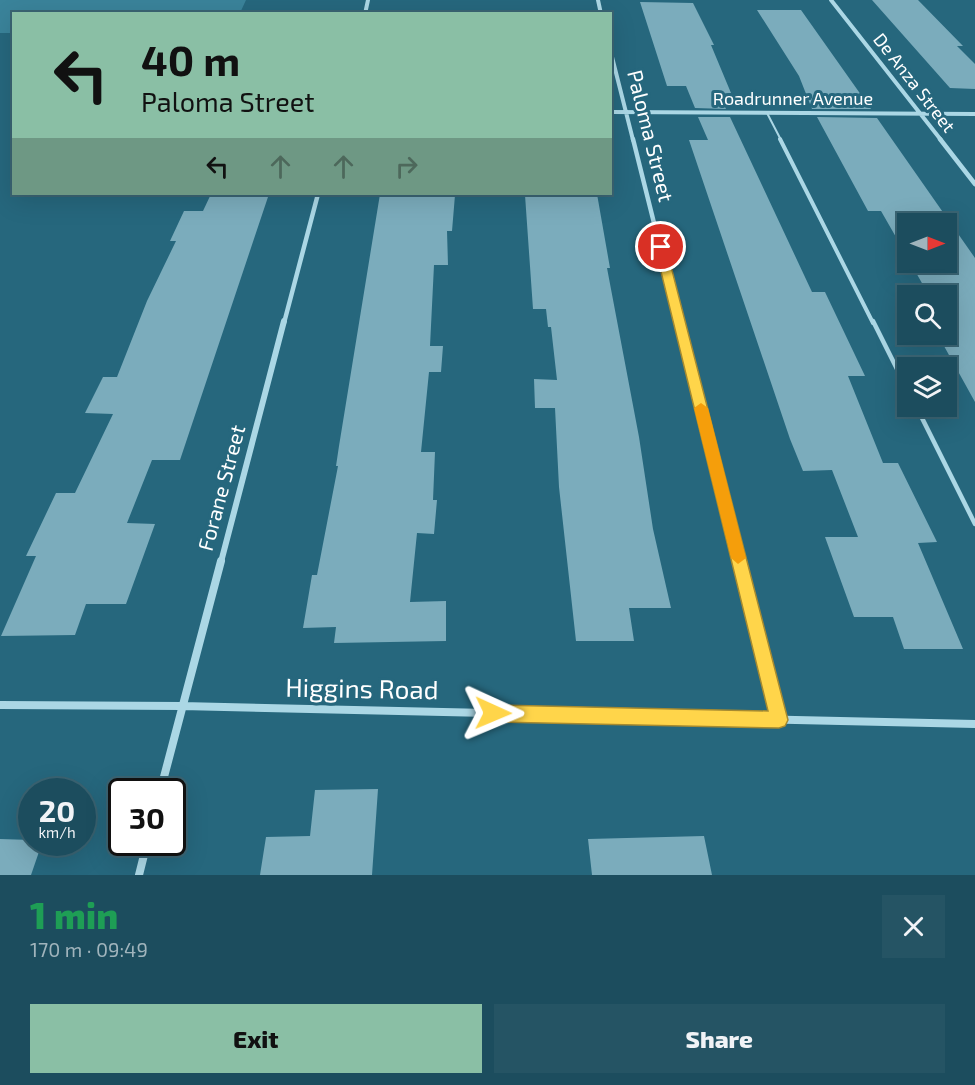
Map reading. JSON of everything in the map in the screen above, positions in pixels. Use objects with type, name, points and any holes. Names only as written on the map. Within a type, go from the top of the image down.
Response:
[{"type":"street","name":"De Anza Street","points":[[831,0],[975,184]]},
{"type":"street","name":"Paloma Street","points":[[612,56],[779,720]]},
{"type":"street","name":"Roadrunner Avenue","points":[[612,112],[975,114]]},
{"type":"street","name":"Forane Street","points":[[164,778],[318,195]]},
{"type":"street","name":"Higgins Road","points":[[0,705],[182,706],[975,723]]},
{"type":"street","points":[[139,875],[144,856]]},
{"type":"lane","points":[[767,113],[897,369]]},
{"type":"lane","points":[[922,417],[975,524]]},
{"type":"shaded area","points":[[0,0],[246,0],[240,12],[12,12],[12,33],[0,33]]},
{"type":"building","points":[[872,0],[918,0],[963,46],[957,46],[975,64],[975,89],[950,88]]},
{"type":"building","points":[[640,2],[693,3],[714,45],[711,45],[731,93],[719,94],[726,109],[695,108],[686,86],[667,86]]},
{"type":"building","points":[[757,10],[801,10],[871,109],[812,109],[799,76]]},
{"type":"building","points":[[698,117],[730,117],[812,292],[825,292],[865,376],[848,376],[883,463],[898,463],[937,542],[918,543],[963,649],[904,649],[893,617],[854,617],[825,537],[858,537],[832,470],[803,471],[790,439],[689,140],[708,140]]},
{"type":"building","points":[[817,117],[877,118],[944,213],[897,213],[897,239],[881,211],[868,211]]},
{"type":"building","points":[[211,195],[269,195],[180,460],[152,460],[127,523],[155,524],[126,604],[86,604],[75,635],[1,636],[36,556],[26,556],[56,493],[75,493],[113,414],[85,413],[103,377],[117,377],[147,301],[176,241],[170,241],[184,211],[203,211]]},
{"type":"building","points":[[380,195],[455,195],[452,231],[447,231],[448,265],[434,265],[430,346],[443,346],[441,372],[429,372],[421,452],[435,452],[433,500],[437,500],[434,534],[417,533],[410,602],[446,601],[446,641],[334,643],[336,627],[303,628],[312,575],[317,575],[338,466],[336,466]]},
{"type":"building","points":[[525,195],[597,195],[610,268],[607,268],[639,437],[653,529],[671,608],[629,608],[634,641],[576,641],[559,487],[555,408],[535,408],[534,379],[557,380],[551,327],[548,327],[546,309],[533,309]]},
{"type":"building","points":[[957,232],[975,258],[975,402],[957,370],[957,357],[950,357],[943,345],[957,345],[957,285],[923,285],[916,273],[957,273]]},
{"type":"building","points":[[378,789],[372,875],[260,875],[266,837],[310,836],[315,790]]},
{"type":"building","points":[[704,836],[712,875],[592,875],[588,839]]},
{"type":"building","points":[[0,839],[18,840],[18,856],[38,856],[31,875],[0,875]]},
{"type":"slow traffic","points":[[701,408],[738,558]]},
{"type":"route","points":[[493,713],[779,720],[661,247]]}]
